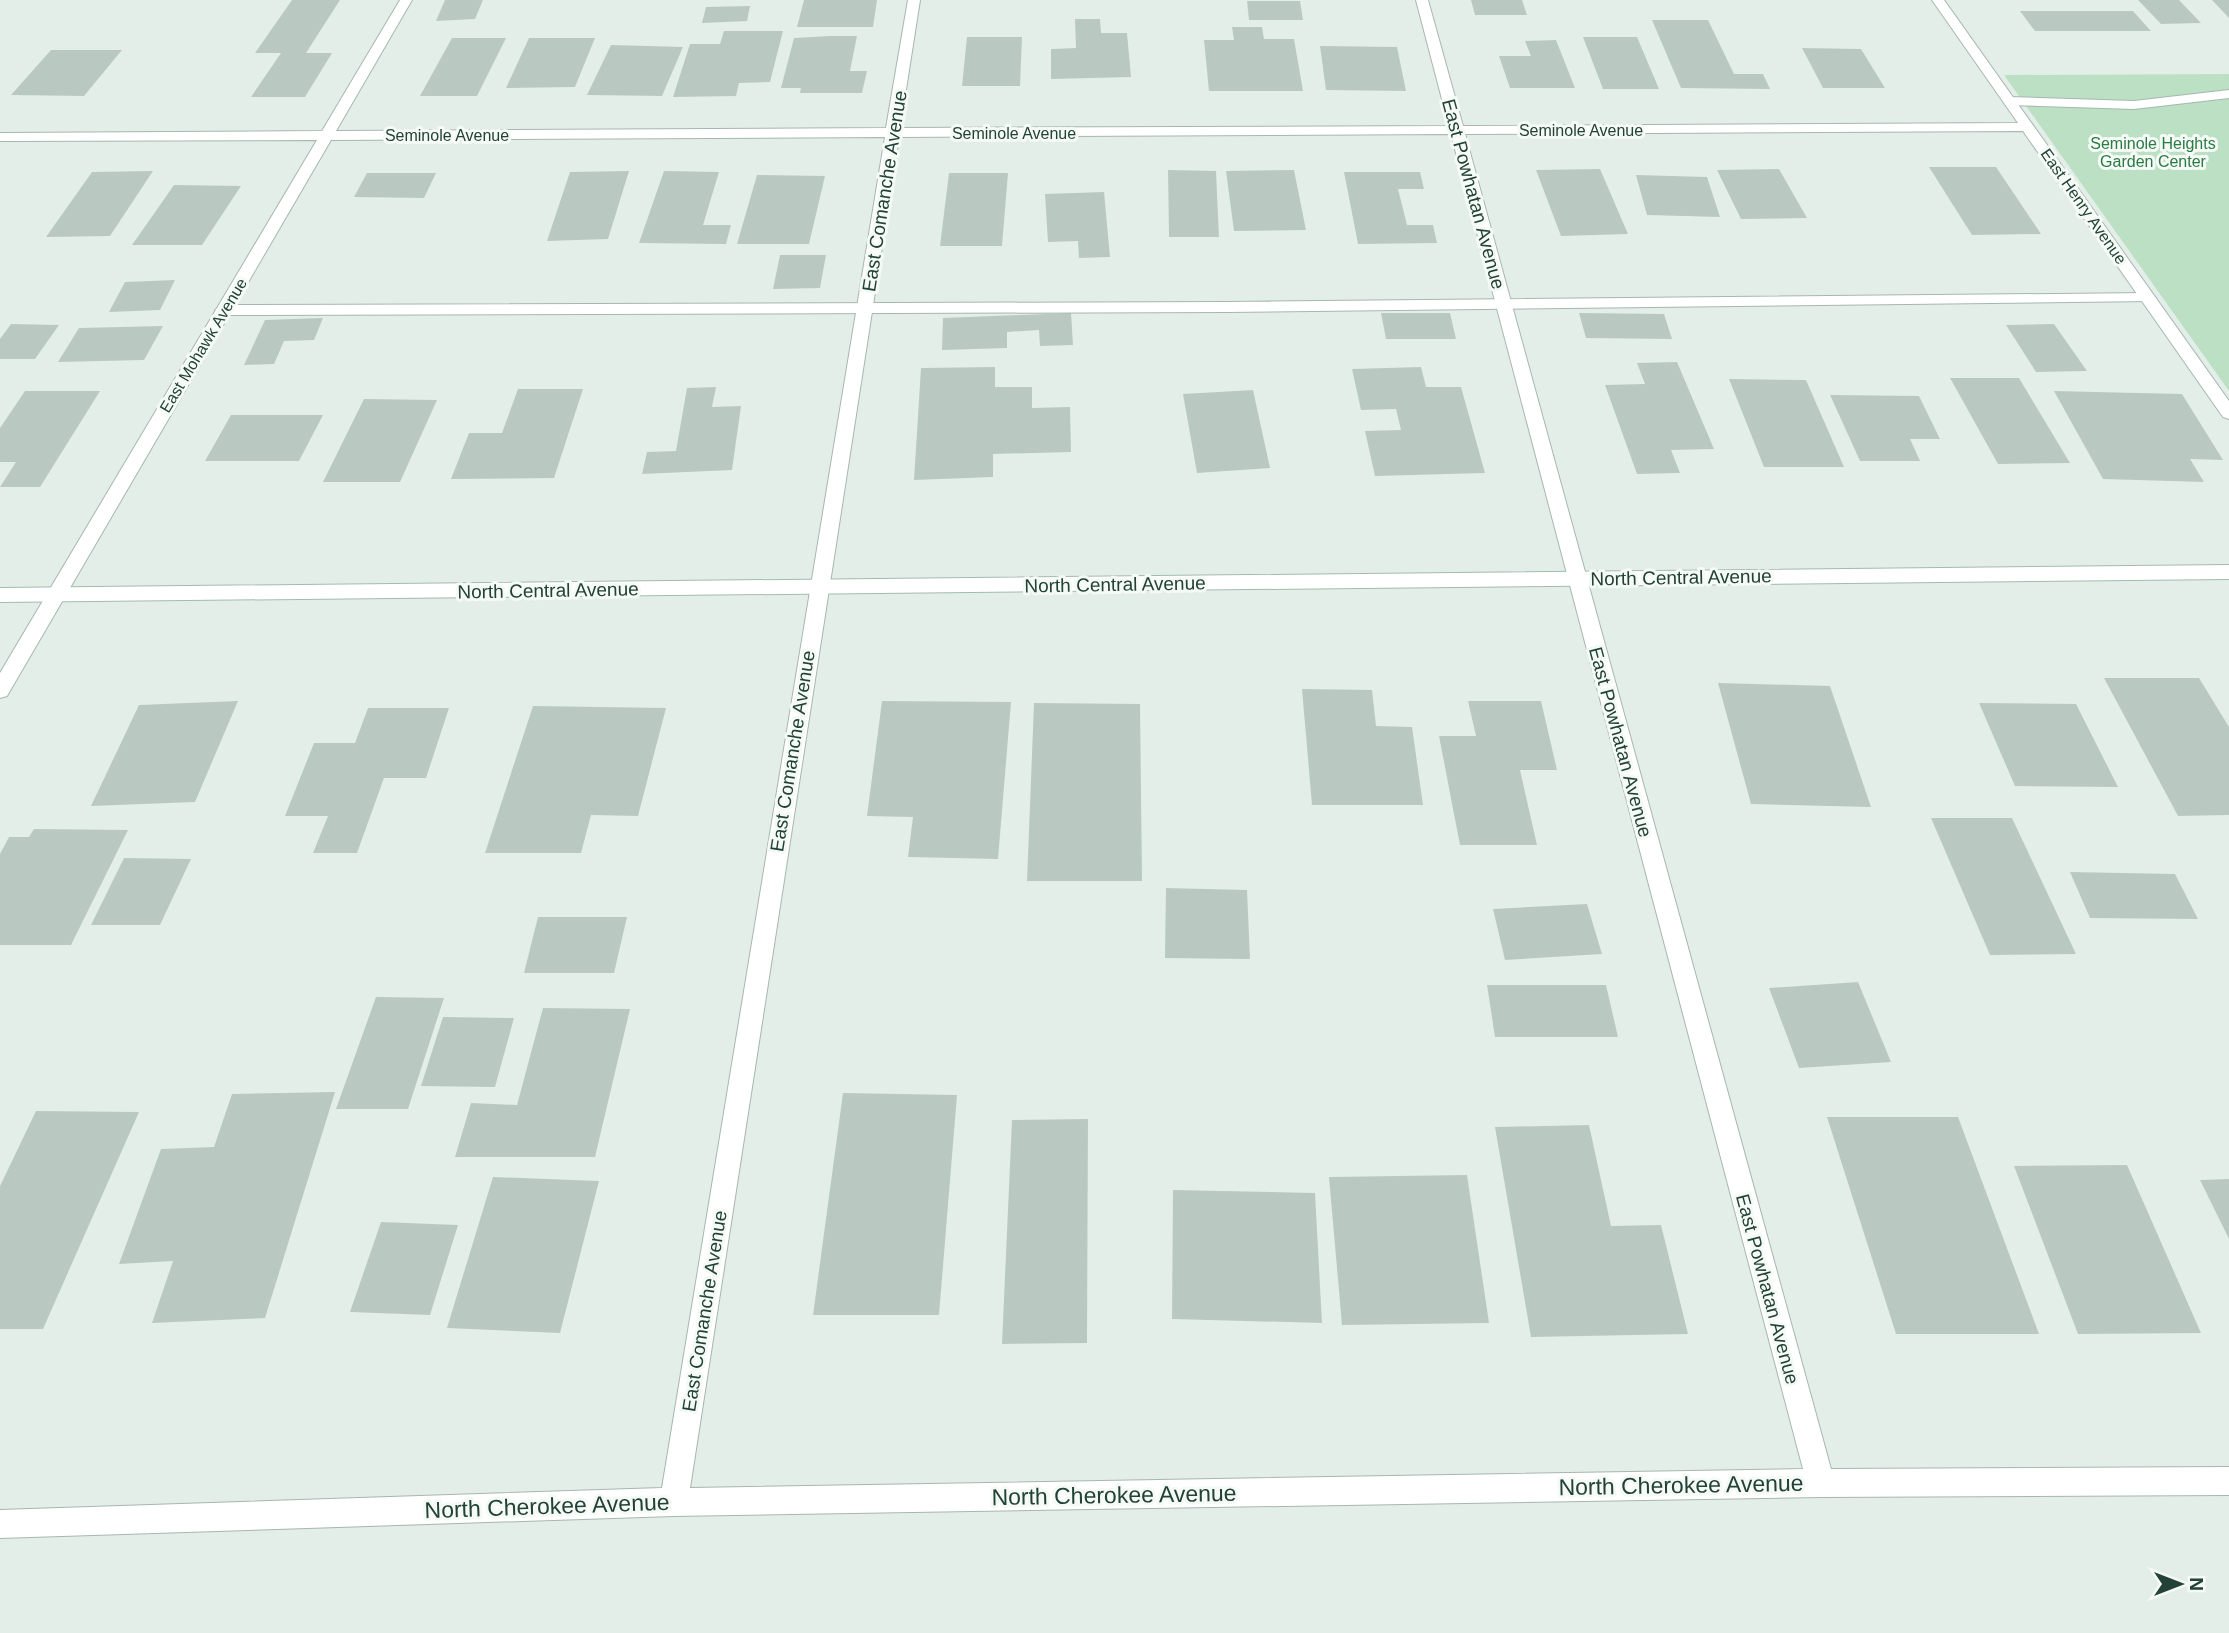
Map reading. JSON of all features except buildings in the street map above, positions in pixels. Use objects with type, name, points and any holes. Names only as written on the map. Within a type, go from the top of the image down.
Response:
[{"type":"street","name":"East Mohawk Avenue","points":[[0,690],[406,0]]},
{"type":"street","name":"East Comanche Avenue","points":[[674,1502],[818,588],[915,0]]},
{"type":"street","name":"East Powhatan Avenue","points":[[1422,0],[1821,1483]]},
{"type":"street","name":"East Henry Avenue","points":[[1938,0],[2229,413]]},
{"type":"street","points":[[2010,101],[2134,105],[2229,94]]},
{"type":"street","name":"Seminole Avenue","points":[[0,137],[2028,127]]},
{"type":"street","points":[[223,310],[353,307],[865,309],[2148,298]]},
{"type":"street","name":"North Central Avenue","points":[[0,595],[2229,572]]},
{"type":"street","name":"North Cherokee Avenue","points":[[0,1524],[674,1502],[1821,1483],[2229,1481]]},
{"type":"green space","name":"Seminole Heights Garden Center","points":[[2229,74],[2229,391],[2004,75]]}]
